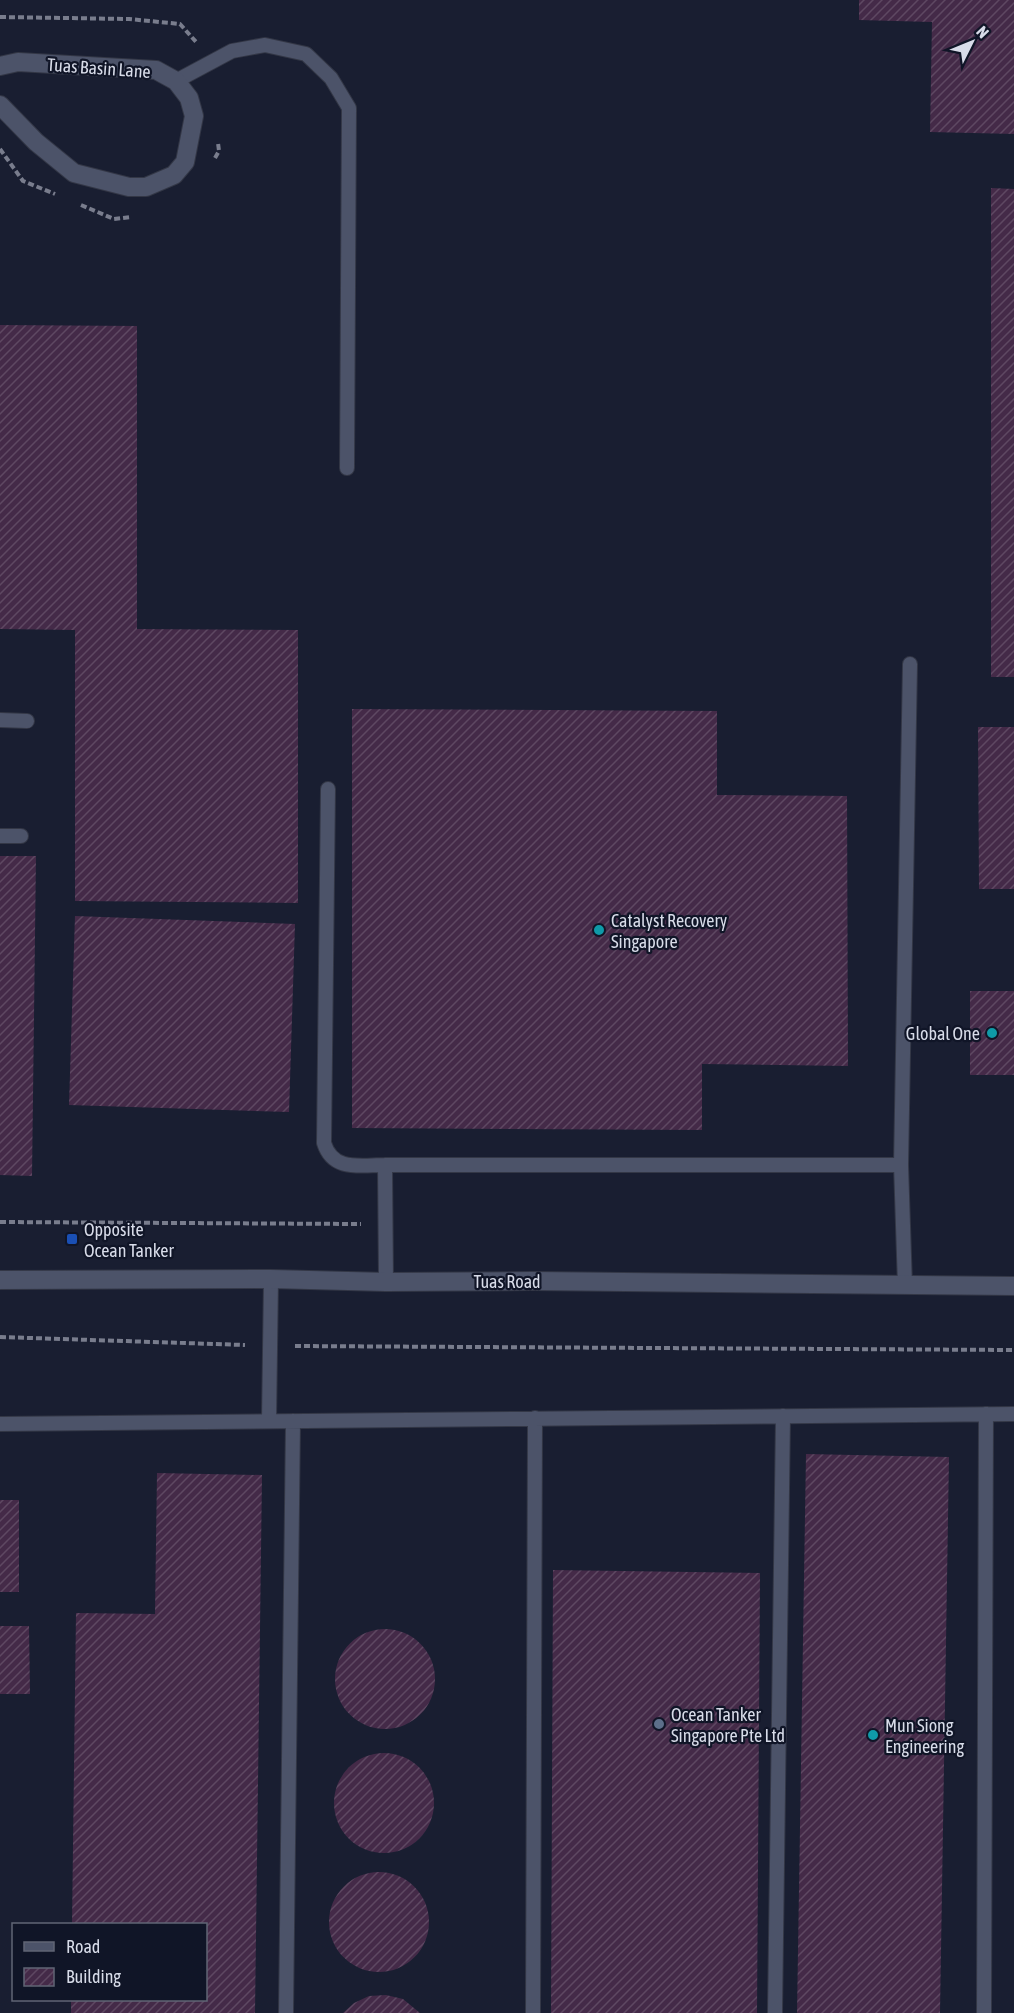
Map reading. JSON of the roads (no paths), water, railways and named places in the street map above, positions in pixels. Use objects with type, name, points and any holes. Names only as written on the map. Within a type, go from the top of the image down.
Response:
[{"type":"street","name":"Tuas Basin Lane","points":[[0,66],[18,62],[156,70],[176,81],[189,98],[194,116],[185,162],[174,175],[146,187],[129,187],[74,173],[36,142],[0,105]]},
{"type":"street","name":"Tuas Road","points":[[0,1280],[271,1279],[386,1282],[532,1281],[1014,1286]]},
{"type":"lane","points":[[176,81],[232,51],[265,45],[306,54],[331,78],[349,108],[347,468]]},
{"type":"lane","points":[[905,1286],[901,1165],[909,664]]},
{"type":"lane","points":[[0,720],[27,721]]},
{"type":"lane","points":[[328,789],[324,1143],[327,1153],[335,1160],[344,1165],[901,1165]]},
{"type":"lane","points":[[0,836],[21,836]]},
{"type":"lane","points":[[385,1165],[386,1282]]},
{"type":"lane","points":[[269,1421],[271,1279]]},
{"type":"lane","points":[[984,2013],[986,1414]]},
{"type":"lane","points":[[0,1424],[1014,1414]]},
{"type":"lane","points":[[775,2013],[783,1416]]},
{"type":"lane","points":[[533,2013],[535,1418]]},
{"type":"lane","points":[[286,2013],[293,1421]]},
{"type":"place","name":"Catalyst Recovery Singapore","points":[[599,930]]},
{"type":"place","name":"Global One","points":[[992,1033]]},
{"type":"place","name":"Opposite Ocean Tanker","points":[[72,1239]]},
{"type":"place","name":"Ocean Tanker Singapore Pte Ltd","points":[[659,1724]]},
{"type":"place","name":"Mun Siong Engineering","points":[[873,1735]]}]
